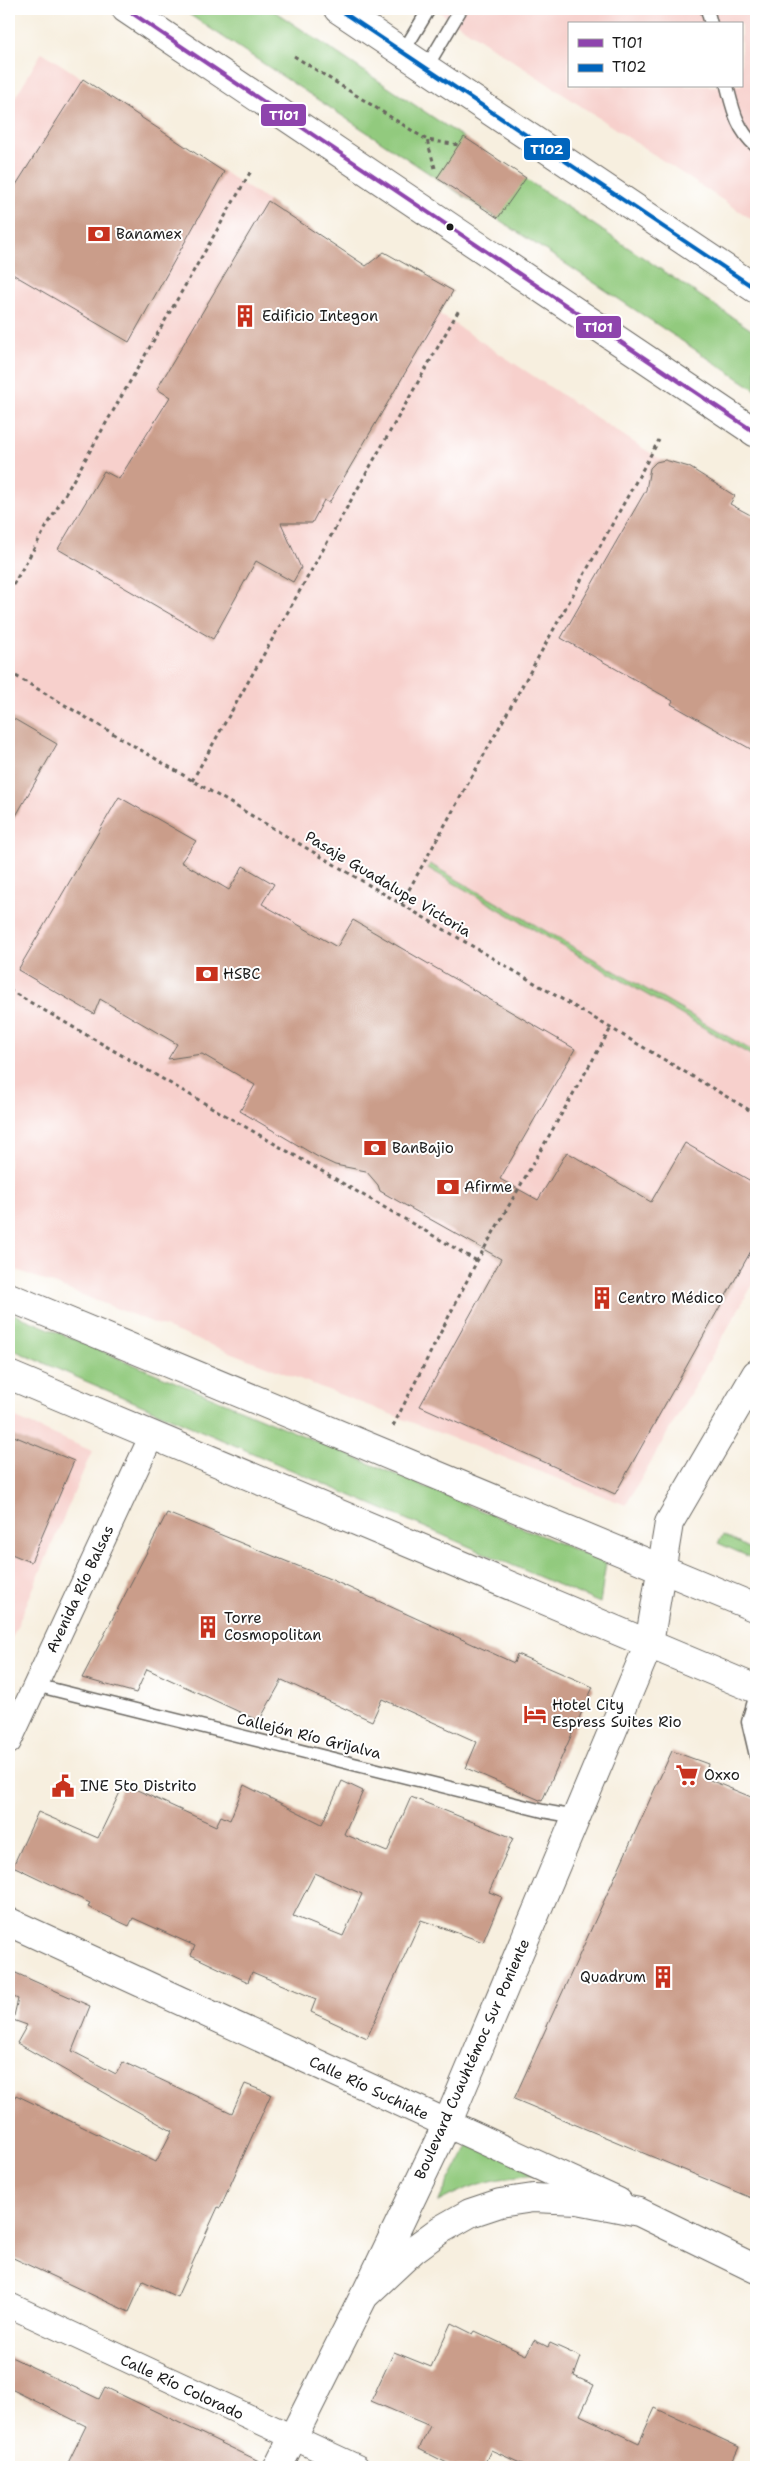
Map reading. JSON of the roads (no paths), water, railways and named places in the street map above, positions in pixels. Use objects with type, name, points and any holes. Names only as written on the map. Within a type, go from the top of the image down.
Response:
[{"type":"main road","points":[[126,9],[756,433]]},
{"type":"main road","points":[[338,9],[756,289]]},
{"type":"main road","points":[[9,1297],[756,1608]]},
{"type":"main road","name":"Boulevard Cuauhtémoc Sur Poniente","points":[[278,2467],[364,2296],[447,2124],[649,1644],[669,1522],[756,1374]]},
{"type":"main road","points":[[9,1375],[756,1689]]},
{"type":"main road","name":"Calle Río Suchiate","points":[[9,1922],[639,2212],[756,2268]]},
{"type":"main road","points":[[364,2296],[412,2250],[440,2230],[470,2213],[500,2203],[533,2198],[578,2200],[639,2212]]},
{"type":"street","name":"Avenida Río Balsas","points":[[9,1742],[152,1435]]},
{"type":"street","name":"Calle Río Colorado","points":[[9,2305],[357,2467]]},
{"type":"lane","points":[[402,52],[429,9]]},
{"type":"lane","points":[[426,68],[462,9]]},
{"type":"lane","points":[[707,9],[710,22]]},
{"type":"lane","points":[[728,88],[738,124],[743,133],[756,146]]},
{"type":"lane","name":"Callejón Río Grijalva","points":[[35,1685],[544,1811],[576,1817]]},
{"type":"lane","points":[[756,1694],[748,1722],[756,1756]]},
{"type":"place","name":"Banamex","points":[[99,234]]},
{"type":"place","name":"Edificio Integon","points":[[245,316]]},
{"type":"place","name":"HSBC","points":[[207,974]]},
{"type":"place","name":"BanBajio","points":[[375,1148]]},
{"type":"place","name":"Afirme","points":[[448,1187]]},
{"type":"place","name":"Centro Médico","points":[[602,1298]]},
{"type":"place","name":"Torre Cosmopolitan","points":[[208,1627]]},
{"type":"place","name":"Hotel City Espress Suites Rio","points":[[535,1714]]},
{"type":"place","name":"Oxxo","points":[[687,1775]]},
{"type":"place","name":"INE 5to Distrito","points":[[63,1786]]},
{"type":"place","name":"Quadrum","points":[[663,1977]]}]
